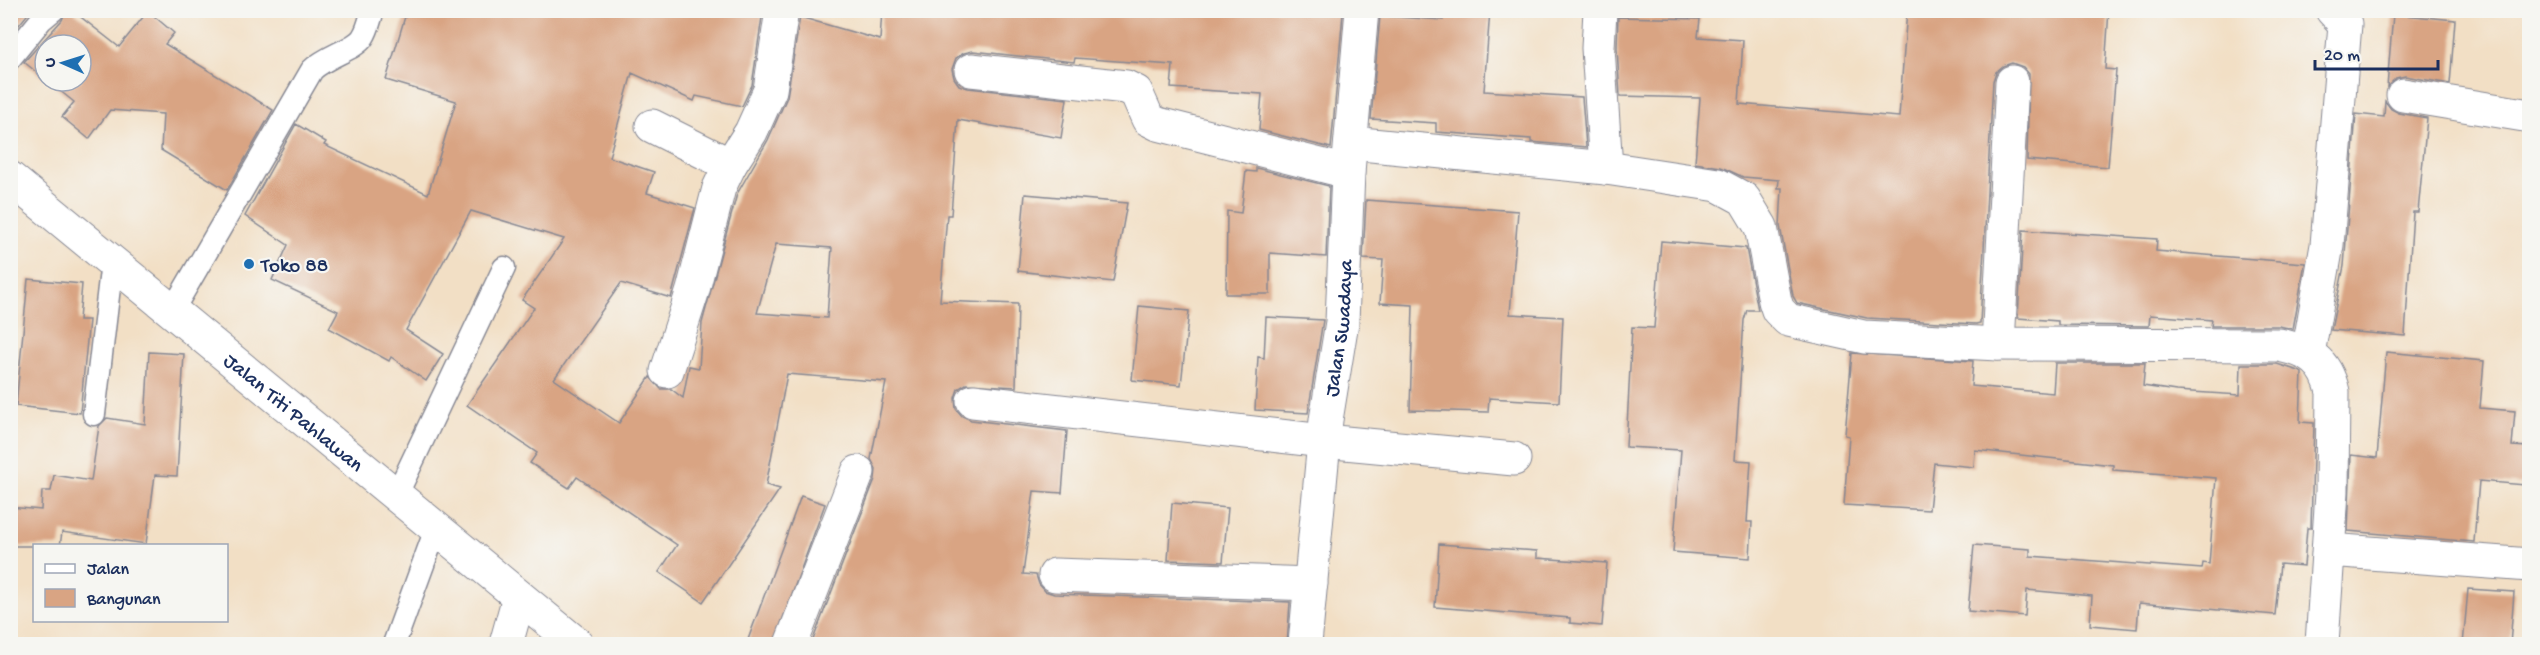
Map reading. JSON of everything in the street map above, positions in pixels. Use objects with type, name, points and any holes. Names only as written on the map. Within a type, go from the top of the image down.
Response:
[{"type":"street","points":[[667,371],[693,290],[719,188],[730,165],[751,132],[770,90],[782,10]]},
{"type":"street","name":"Jalan Swadaya","points":[[1305,645],[1324,441],[1342,322],[1349,157],[1362,10]]},
{"type":"street","points":[[1600,10],[1598,48],[1606,168]]},
{"type":"street","points":[[2308,354],[2328,245],[2345,24],[2332,10]]},
{"type":"street","points":[[971,70],[1126,87],[1136,93],[1148,119],[1158,124],[1349,157],[1606,168],[1718,185],[1744,199],[1761,227],[1774,301],[1778,310],[1788,320],[1864,337],[1998,344],[2279,345],[2308,354],[2323,365],[2333,392],[2329,550],[2322,645]]},
{"type":"street","points":[[1998,344],[2012,82]]},
{"type":"street","points":[[2403,95],[2529,116]]},
{"type":"street","points":[[652,126],[730,165]]},
{"type":"street","name":"Jalan Titi Pahlawan","points":[[10,178],[576,645]]},
{"type":"street","points":[[974,400],[1324,441],[1514,459]]},
{"type":"street","points":[[791,645],[858,472]]},
{"type":"street","points":[[2329,550],[2529,564]]},
{"type":"street","points":[[1055,575],[1311,584]]},
{"type":"street","points":[[506,645],[519,597]]},
{"type":"lane","points":[[10,58],[41,20],[53,10]]},
{"type":"lane","points":[[172,311],[312,70],[322,60],[357,44],[364,37],[373,10]]},
{"type":"lane","points":[[94,414],[112,262]]},
{"type":"lane","points":[[396,496],[504,268]]},
{"type":"lane","points":[[394,645],[436,529]]},
{"type":"building","points":[[10,10],[31,10],[10,36]]},
{"type":"building","points":[[66,10],[73,11],[119,47],[148,11],[174,33],[165,44],[273,110],[227,190],[161,150],[163,114],[110,110],[89,139],[62,117],[74,102],[63,93],[93,93],[93,33],[50,33],[62,20]]},
{"type":"building","points":[[407,10],[763,10],[752,85],[742,106],[696,96],[694,101],[632,73],[609,157],[654,172],[647,193],[695,208],[671,298],[621,283],[554,379],[619,423],[650,377],[661,389],[671,389],[683,398],[689,366],[699,368],[702,323],[737,194],[768,140],[787,97],[800,17],[880,40],[882,10],[1337,10],[1337,13],[1343,13],[1331,148],[1259,130],[1262,94],[1171,88],[1173,65],[1075,58],[1074,62],[973,51],[956,58],[952,69],[959,85],[968,88],[1067,99],[1061,138],[958,120],[951,215],[947,215],[940,301],[1018,304],[1016,387],[966,384],[958,389],[955,398],[956,409],[962,416],[971,420],[1067,431],[1062,493],[1034,491],[1023,574],[1036,575],[1045,591],[1054,594],[1290,602],[1287,645],[811,645],[875,479],[876,469],[871,459],[886,382],[787,374],[766,485],[780,489],[703,602],[659,572],[677,545],[577,477],[569,488],[530,463],[537,453],[467,405],[534,308],[522,300],[564,239],[471,211],[406,330],[443,354],[426,381],[391,357],[389,361],[329,328],[338,311],[272,280],[288,245],[245,216],[296,124],[326,142],[324,145],[428,194],[456,101],[386,80]],"holes":[[[776,244],[832,248],[827,318],[757,313]]]},
{"type":"building","points":[[1444,10],[1490,10],[1484,91],[1582,97],[1586,147],[1531,142],[1531,139],[1436,132],[1436,123],[1371,119],[1380,16],[1443,20]]},
{"type":"building","points":[[1907,10],[2109,10],[2105,69],[2116,70],[2108,167],[2027,160],[2029,74],[2023,67],[2012,63],[1996,72],[1993,81],[1980,323],[1976,324],[1867,318],[1797,303],[1793,296],[1780,226],[1782,188],[1778,188],[1779,180],[1743,177],[1721,167],[1695,163],[1700,98],[1620,96],[1618,17],[1700,19],[1698,37],[1743,40],[1739,104],[1899,117]]},
{"type":"building","points":[[2393,14],[2455,20],[2450,84],[2405,76],[2396,78],[2387,87]]},
{"type":"building","points":[[33,52],[33,69],[24,62]]},
{"type":"building","points":[[2385,101],[2391,109],[2399,113],[2427,118],[2418,212],[2413,212],[2405,336],[2331,330],[2344,266],[2356,114],[2384,117]]},
{"type":"building","points":[[1256,168],[1329,186],[1326,257],[1270,253],[1270,294],[1226,294],[1227,211],[1241,213],[1246,171],[1256,172]]},
{"type":"building","points":[[1025,194],[1127,203],[1113,282],[1018,271]]},
{"type":"building","points":[[1366,200],[1518,211],[1510,314],[1563,317],[1559,402],[1489,398],[1488,412],[1410,410],[1413,305],[1380,303],[1383,260],[1363,259]]},
{"type":"building","points":[[2023,230],[2157,239],[2156,251],[2305,263],[2293,329],[2279,326],[2211,326],[2212,320],[2150,315],[2149,326],[2058,325],[2058,321],[2018,318]]},
{"type":"building","points":[[1661,241],[1746,248],[1758,310],[1747,310],[1744,320],[1735,460],[1751,461],[1747,522],[1752,522],[1750,558],[1673,552],[1681,450],[1626,447],[1632,327],[1654,328]]},
{"type":"building","points":[[28,279],[82,284],[79,320],[89,320],[80,413],[16,406]]},
{"type":"building","points":[[1139,306],[1189,311],[1181,385],[1132,380]]},
{"type":"building","points":[[1266,317],[1323,320],[1308,413],[1255,410],[1258,357],[1264,358]]},
{"type":"building","points":[[149,352],[184,354],[177,476],[155,475],[146,544],[62,532],[60,544],[10,546],[10,507],[41,510],[42,491],[51,491],[54,475],[91,481],[99,426],[107,418],[145,424]]},
{"type":"building","points":[[2386,352],[2484,361],[2480,408],[2515,411],[2512,446],[2528,447],[2525,485],[2479,481],[2474,542],[2348,531],[2351,455],[2377,458]]},
{"type":"building","points":[[1852,353],[1973,361],[1971,386],[2053,393],[2055,363],[2145,363],[2143,386],[2176,391],[2240,395],[2241,364],[2277,364],[2299,371],[2302,373],[2300,422],[2314,423],[2311,528],[2307,528],[2304,566],[2280,564],[2275,615],[2139,603],[2137,629],[2090,625],[2092,596],[2027,590],[2025,616],[1968,611],[1974,545],[2030,549],[2030,556],[2202,569],[2203,563],[2209,564],[2216,478],[2113,470],[2113,465],[1975,450],[1974,467],[1934,463],[1929,510],[1844,505],[1849,436],[1845,435]]},
{"type":"building","points":[[801,496],[825,504],[773,645],[746,645]]},
{"type":"building","points":[[1172,503],[1228,508],[1223,562],[1168,560]]},
{"type":"building","points":[[1439,544],[1537,551],[1537,558],[1607,563],[1602,626],[1570,623],[1570,618],[1435,607]]},
{"type":"building","points":[[2468,589],[2514,592],[2510,645],[2463,645]]},
{"type":"place","name":"Toko 88","points":[[249,264]]}]
